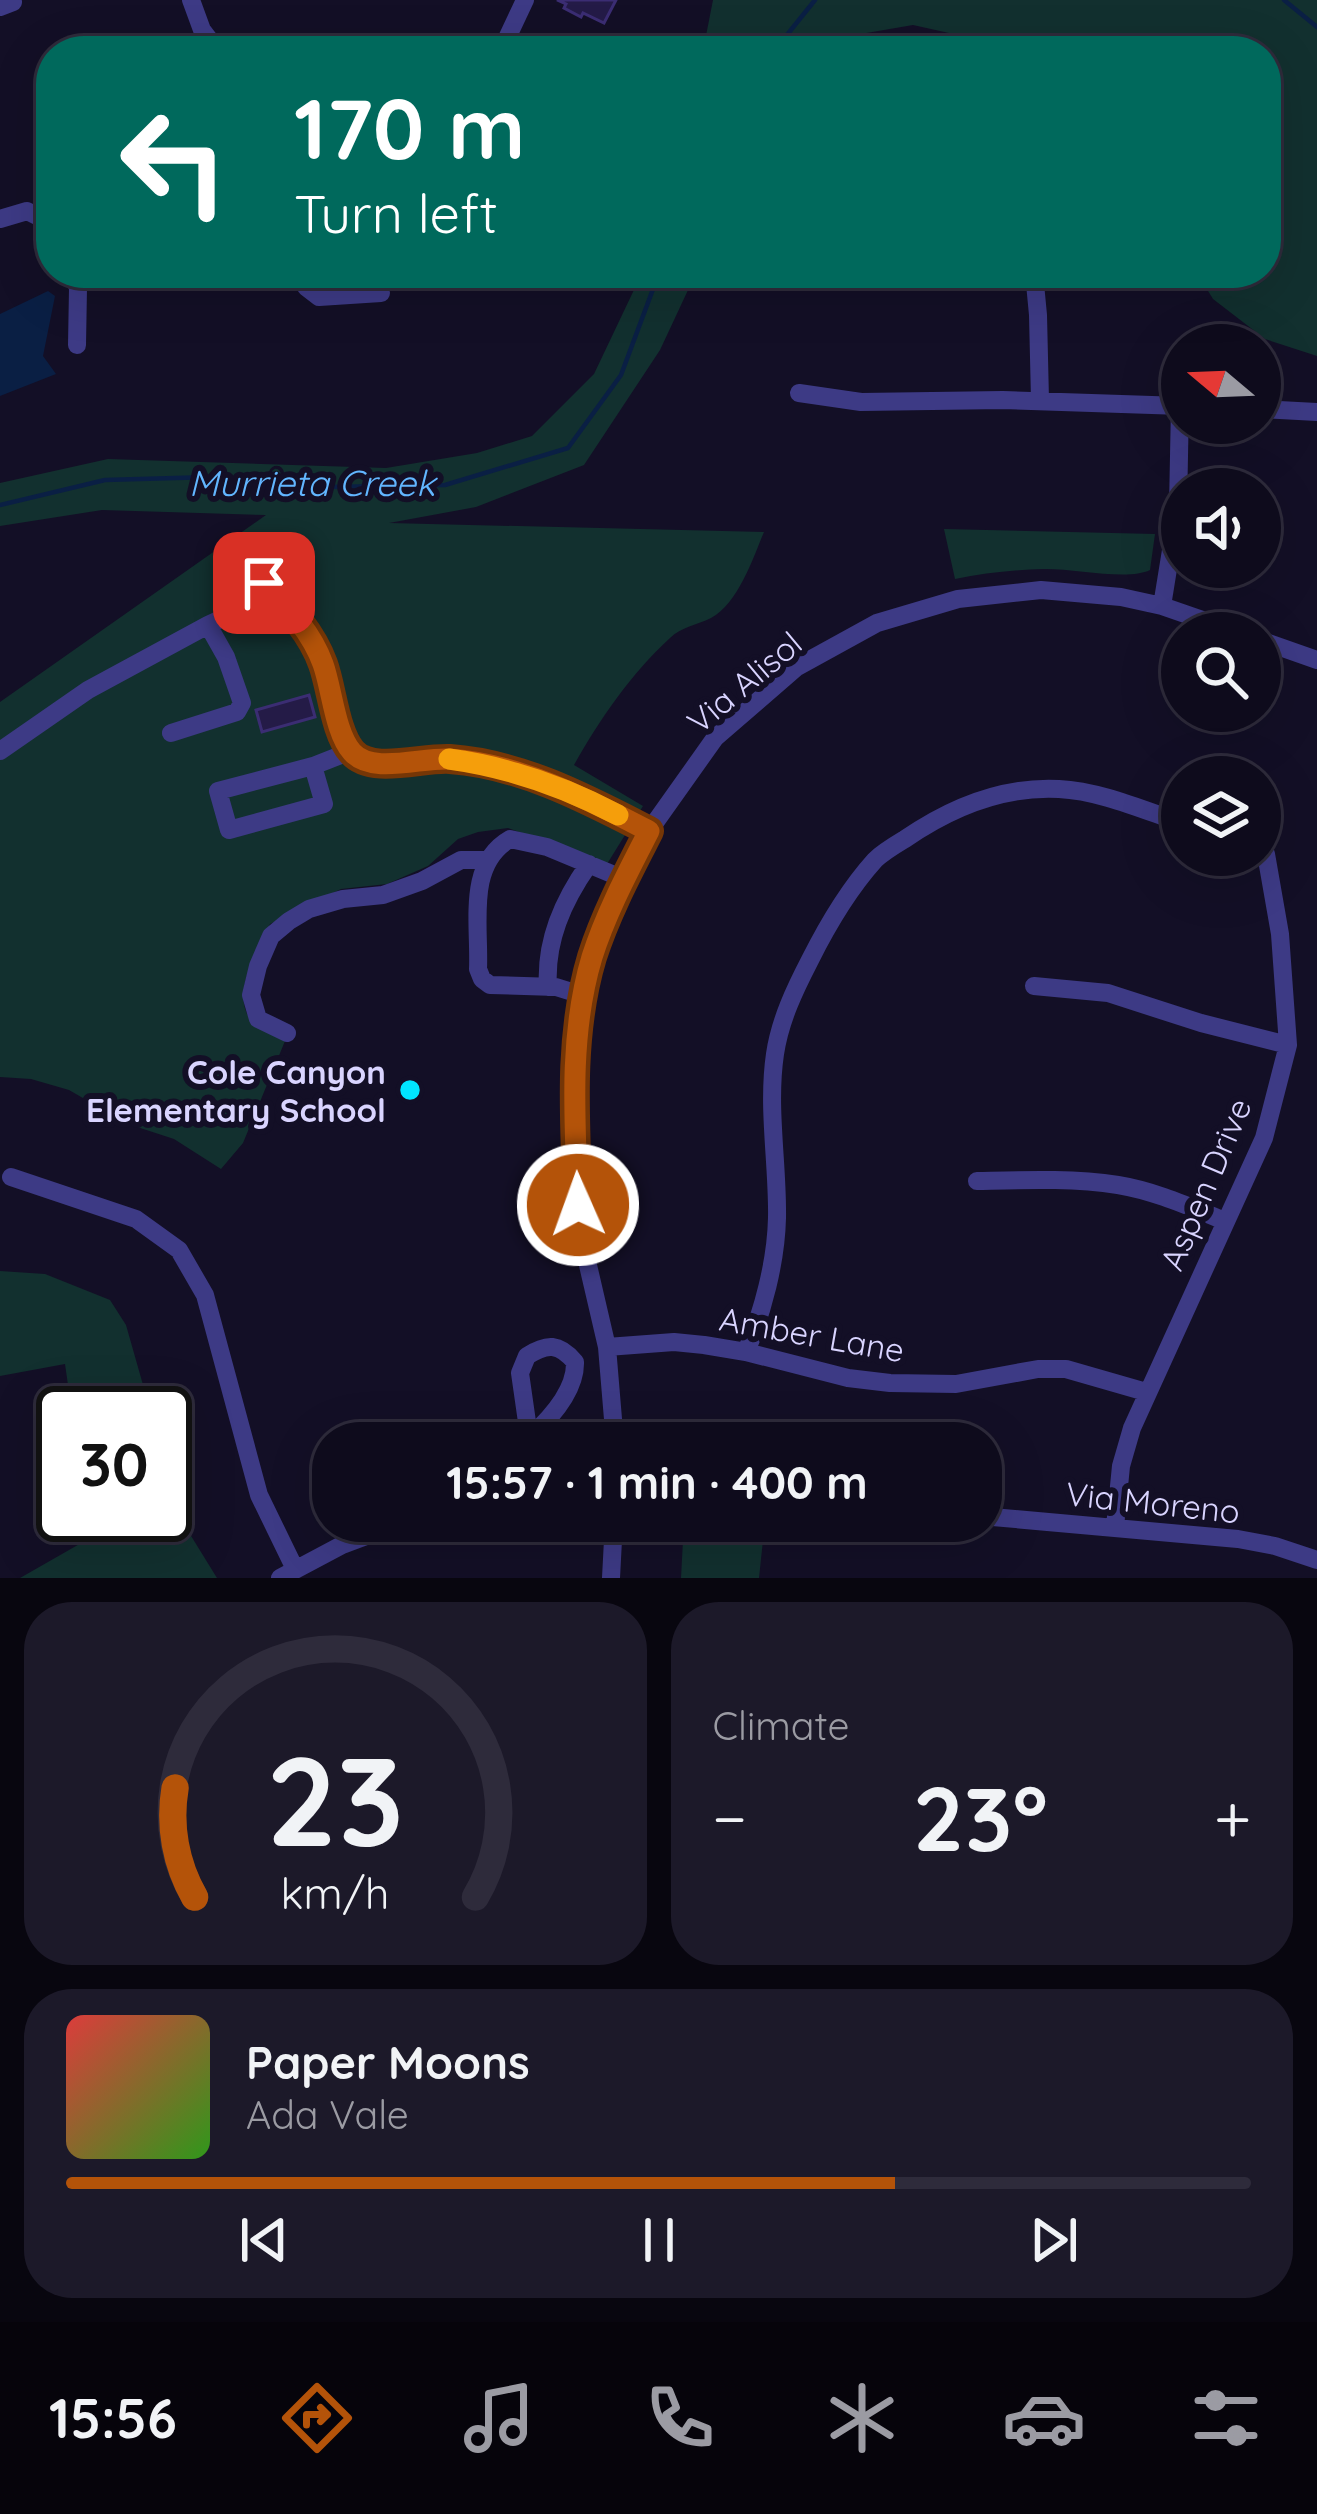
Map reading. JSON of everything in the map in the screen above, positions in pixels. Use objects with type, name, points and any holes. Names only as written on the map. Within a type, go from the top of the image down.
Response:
[{"type":"street","points":[[191,0],[207,36]]},
{"type":"street","points":[[508,36],[525,0]]},
{"type":"street","points":[[0,219],[27,211],[36,216]]},
{"type":"street","points":[[77,345],[78,288]]},
{"type":"street","points":[[307,288],[319,297],[381,293]]},
{"type":"street","points":[[1035,288],[1040,400]]},
{"type":"street","points":[[800,393],[861,402],[1161,404]]},
{"type":"street","points":[[1281,410],[1317,412]]},
{"type":"street","points":[[1162,606],[1178,507],[1180,444]]},
{"type":"street","points":[[0,751],[88,690],[269,588],[311,637],[351,751],[373,764],[451,759],[498,767],[592,802],[649,831]]},
{"type":"street","name":"Via Alisol","points":[[613,1422],[607,1347],[578,1205],[578,1030],[592,959],[624,878],[649,831],[715,738],[796,667],[877,623],[958,599],[1041,590],[1121,597],[1179,612]]},
{"type":"street","points":[[171,733],[237,712],[242,703],[226,657],[208,625]]},
{"type":"street","points":[[1281,647],[1317,659]]},
{"type":"street","points":[[313,766],[324,804],[229,830],[218,790],[313,766],[351,751]]},
{"type":"street","points":[[746,1352],[756,1328],[777,1223],[774,1058],[781,1028],[833,916],[877,857],[932,820],[972,802],[1014,792],[1060,789],[1161,816]]},
{"type":"street","points":[[585,996],[548,987],[490,985],[482,979],[478,969],[481,874],[496,847],[510,839],[547,847],[624,878]]},
{"type":"street","points":[[286,1033],[258,1019],[250,995],[271,936],[309,909],[343,898],[383,895],[461,860],[486,860]]},
{"type":"street","points":[[548,987],[546,959],[569,892],[589,864]]},
{"type":"street","name":"Aspen Drive","points":[[1114,1527],[1121,1466],[1132,1428],[1264,1138],[1288,1045],[1280,934],[1268,876]]},
{"type":"street","points":[[1034,986],[1108,993],[1288,1045]]},
{"type":"street","points":[[11,1177],[136,1219],[179,1250],[205,1295],[259,1495],[287,1574],[348,1542]]},
{"type":"street","points":[[977,1181],[1120,1185],[1225,1221]]},
{"type":"street","name":"Amber Lane","points":[[607,1347],[674,1342],[746,1352],[832,1375],[890,1383],[956,1384],[1038,1369],[1066,1369],[1146,1392]]},
{"type":"street","points":[[549,1345],[560,1347],[575,1362],[575,1373],[548,1420],[529,1440],[520,1373],[527,1356],[549,1345]]},
{"type":"street","name":"Via Moreno","points":[[1002,1518],[1238,1539],[1317,1560]]},
{"type":"street","points":[[610,1578],[613,1542]]},
{"type":"green space","points":[[713,0],[1317,0],[1317,356],[1281,344],[1281,324],[1246,324],[1206,288],[1281,288],[1281,36],[962,36],[913,25],[849,36],[706,36]]},
{"type":"green space","points":[[635,288],[689,288],[660,350],[584,465],[476,507],[389,523],[764,532],[729,602],[711,618],[674,634],[655,652],[617,698],[574,765],[643,806],[607,864],[508,828],[478,832],[458,839],[428,866],[387,884],[341,889],[270,924],[248,971],[243,996],[250,1019],[285,1041],[243,1143],[221,1169],[174,1139],[128,1124],[69,1090],[31,1079],[0,1077],[0,702],[266,515],[102,510],[0,526],[0,483],[108,459],[386,468],[477,453],[532,436],[594,374]]},
{"type":"green space","points":[[944,529],[1155,534],[1150,570],[1140,573],[1043,569],[955,579]]},
{"type":"green space","points":[[0,1271],[45,1274],[110,1300],[126,1325],[143,1386],[68,1386],[65,1364],[0,1376]]},
{"type":"green space","points":[[192,1537],[217,1578],[20,1578],[83,1542],[192,1542]]},
{"type":"green space","points":[[683,1542],[763,1542],[759,1578],[681,1578]]},
{"type":"water","points":[[48,291],[55,296],[43,356],[56,374],[0,396],[0,314]]},
{"type":"building","points":[[557,0],[616,0],[604,23],[583,13],[581,17]]},
{"type":"building","points":[[309,695],[315,717],[262,732],[256,710]]},
{"type":"waterway","name":"Murrieta Creek","points":[[786,36],[815,0]]},
{"type":"waterway","name":"Murrieta Creek","points":[[1284,0],[1317,27]]},
{"type":"waterway","name":"Murrieta Creek","points":[[0,505],[105,480],[211,477],[328,487],[445,485],[568,448],[621,375],[653,288]]},
{"type":"slow traffic","points":[[449,759],[498,767],[618,815]]},
{"type":"place","name":"Cole Canyon Elementary School","points":[[410,1090]]},
{"type":"route","points":[[264,583],[311,637],[353,754],[373,764],[451,759],[498,767],[592,802],[649,831],[618,890],[592,959],[578,1030],[578,1205]]}]
